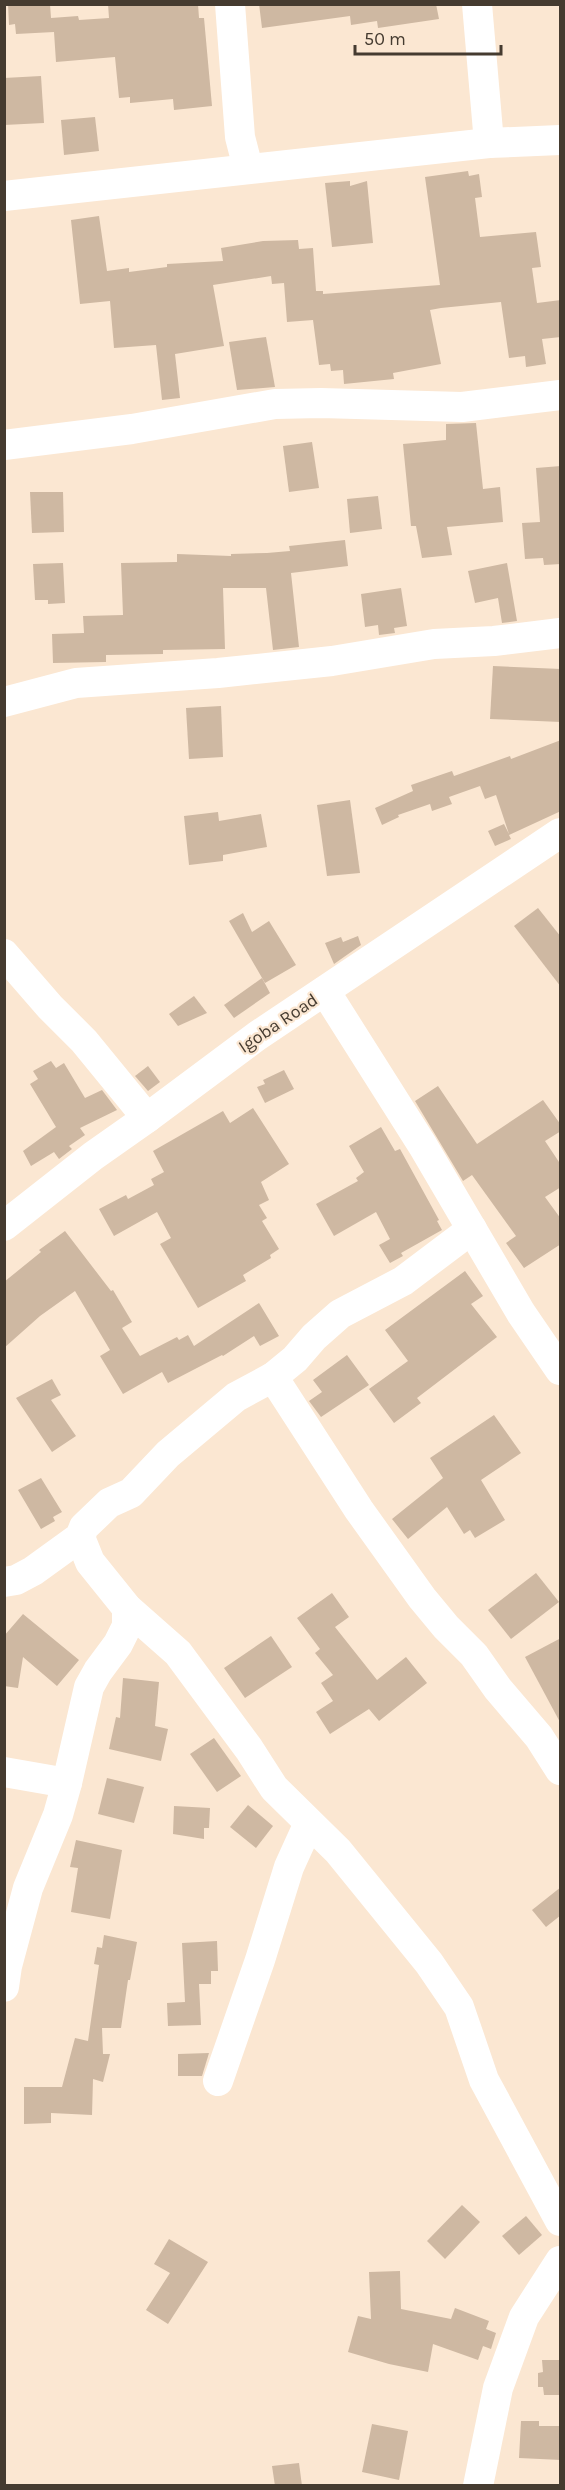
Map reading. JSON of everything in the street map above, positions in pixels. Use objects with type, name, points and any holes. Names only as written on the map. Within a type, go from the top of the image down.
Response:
[{"type":"street","points":[[230,4],[240,137],[248,168]]},
{"type":"street","points":[[477,4],[489,144]]},
{"type":"street","points":[[4,195],[489,144],[561,140]]},
{"type":"street","points":[[4,445],[132,429],[275,404],[333,403],[462,407],[561,395]]},
{"type":"street","points":[[4,702],[76,683],[321,662],[434,644],[494,641],[561,633]]},
{"type":"street","name":"Igoba Road","points":[[4,1226],[93,1156],[257,1036],[561,833]]},
{"type":"street","points":[[4,954],[35,991],[84,1041],[147,1118]]},
{"type":"street","points":[[325,991],[423,1146],[521,1313],[561,1370]]},
{"type":"street","points":[[4,1582],[15,1580],[33,1570],[80,1537],[84,1527],[96,1515],[110,1503],[131,1493],[202,1424],[236,1397],[273,1377],[295,1359],[314,1337],[340,1314],[403,1281],[471,1229]]},
{"type":"street","points":[[273,1377],[359,1510],[422,1598],[446,1627],[474,1654],[498,1689],[539,1737],[561,1770]]},
{"type":"street","points":[[80,1537],[90,1562],[127,1608],[178,1653],[249,1749],[274,1788],[338,1851],[429,1963],[459,2007],[484,2080],[561,2221]]},
{"type":"street","points":[[6,1973],[28,1888],[58,1815],[68,1783],[89,1687],[118,1644],[127,1626],[127,1608]]},
{"type":"street","points":[[4,1772],[68,1783]]},
{"type":"street","points":[[218,2081],[289,1867],[309,1823]]},
{"type":"street","points":[[478,2486],[502,2378],[524,2317],[561,2261]]},
{"type":"building","points":[[8,4],[50,4],[51,18],[78,16],[79,20],[109,18],[108,4],[198,4],[199,18],[204,18],[212,106],[174,110],[173,99],[130,103],[130,97],[119,98],[115,57],[56,62],[54,32],[16,34],[15,24],[9,25]]},
{"type":"building","points":[[259,4],[436,4],[439,19],[378,28],[377,21],[351,25],[350,16],[262,28]]},
{"type":"building","points":[[41,76],[44,123],[4,125],[4,78]]},
{"type":"building","points":[[95,117],[99,151],[64,155],[61,120]]},
{"type":"building","points":[[468,171],[469,176],[479,174],[482,197],[475,198],[480,237],[536,232],[541,267],[532,268],[537,303],[561,300],[561,337],[542,339],[546,364],[526,367],[525,356],[509,358],[501,302],[430,310],[441,364],[393,373],[394,379],[344,384],[343,370],[331,371],[330,364],[319,365],[313,320],[287,322],[284,283],[272,284],[271,276],[213,285],[224,346],[175,354],[180,398],[162,400],[156,345],[114,348],[110,301],[80,304],[71,220],[99,216],[107,271],[129,268],[129,272],[167,267],[167,264],[223,261],[221,248],[263,241],[298,240],[299,249],[313,248],[316,291],[323,291],[323,294],[440,285],[425,177]]},
{"type":"building","points":[[350,181],[350,186],[367,181],[373,243],[332,247],[325,183]]},
{"type":"building","points":[[266,337],[275,387],[237,390],[229,342]]},
{"type":"building","points":[[476,423],[483,489],[500,487],[503,522],[447,527],[452,555],[422,558],[416,526],[411,526],[403,444],[446,440],[446,424]]},
{"type":"building","points":[[312,442],[319,488],[289,492],[283,446]]},
{"type":"building","points":[[561,466],[561,564],[544,565],[543,558],[525,559],[522,523],[540,522],[536,468]]},
{"type":"building","points":[[30,492],[63,492],[64,532],[32,533]]},
{"type":"building","points":[[378,496],[382,529],[350,533],[347,499]]},
{"type":"building","points":[[345,540],[348,566],[291,573],[299,647],[273,650],[266,588],[223,588],[225,649],[163,650],[163,654],[106,655],[106,662],[53,663],[52,634],[84,633],[83,616],[123,615],[121,563],[177,562],[177,554],[231,556],[231,554],[290,551],[289,546]]},
{"type":"building","points":[[63,563],[65,603],[48,604],[48,600],[35,600],[33,564]]},
{"type":"building","points":[[507,563],[517,621],[502,623],[498,598],[475,603],[468,571]]},
{"type":"building","points":[[401,588],[407,626],[394,628],[395,633],[379,635],[378,625],[365,627],[361,594]]},
{"type":"building","points":[[493,666],[561,669],[561,722],[490,719]]},
{"type":"building","points":[[221,706],[223,757],[189,759],[186,708]]},
{"type":"building","points":[[561,740],[561,811],[509,835],[511,839],[495,846],[488,831],[504,824],[509,834],[496,795],[485,799],[480,786],[449,797],[452,804],[432,811],[430,804],[398,815],[399,817],[382,825],[375,808],[413,791],[411,785],[452,771],[454,776],[510,756],[511,759]]},
{"type":"building","points":[[350,800],[360,873],[327,876],[317,805]]},
{"type":"building","points":[[218,812],[219,821],[261,814],[267,847],[223,855],[223,861],[189,865],[184,816]]},
{"type":"building","points":[[538,908],[561,937],[561,987],[514,926]]},
{"type":"building","points":[[243,913],[252,932],[269,921],[296,965],[265,983],[229,921]]},
{"type":"building","points":[[358,936],[361,945],[334,964],[325,943],[341,937],[343,942]]},
{"type":"building","points":[[262,978],[270,993],[234,1018],[224,1005]]},
{"type":"building","points":[[194,996],[207,1013],[178,1026],[169,1014]]},
{"type":"building","points":[[51,1061],[56,1068],[64,1063],[85,1098],[102,1090],[117,1110],[80,1128],[85,1135],[69,1146],[72,1149],[59,1159],[54,1152],[31,1166],[23,1151],[56,1127],[30,1084],[38,1079],[33,1071]]},
{"type":"building","points":[[148,1066],[160,1082],[148,1091],[135,1076]]},
{"type":"building","points":[[284,1070],[294,1089],[265,1103],[257,1087],[265,1084],[263,1080]]},
{"type":"building","points":[[438,1086],[477,1144],[543,1100],[561,1125],[561,1131],[545,1141],[561,1165],[561,1187],[545,1197],[561,1219],[561,1244],[524,1268],[506,1243],[516,1236],[472,1175],[463,1181],[415,1101]]},
{"type":"building","points":[[253,1108],[289,1164],[261,1182],[269,1200],[259,1205],[267,1218],[262,1221],[279,1249],[270,1255],[271,1258],[243,1275],[246,1281],[198,1308],[160,1244],[171,1238],[157,1212],[114,1236],[99,1209],[126,1195],[128,1199],[154,1185],[151,1179],[164,1172],[153,1151],[223,1111],[230,1123]]},
{"type":"building","points":[[381,1127],[395,1151],[400,1149],[439,1220],[437,1221],[442,1230],[401,1253],[403,1256],[390,1263],[379,1245],[390,1239],[376,1212],[334,1236],[316,1204],[358,1181],[356,1178],[364,1172],[349,1146]]},
{"type":"building","points":[[65,1231],[111,1291],[113,1290],[132,1322],[122,1328],[140,1356],[177,1337],[179,1340],[188,1335],[194,1346],[259,1303],[279,1336],[260,1346],[254,1336],[223,1356],[168,1383],[162,1372],[123,1394],[100,1356],[110,1350],[75,1291],[40,1316],[4,1348],[4,1282],[41,1252],[39,1250]]},
{"type":"building","points":[[465,1271],[483,1296],[471,1304],[497,1337],[417,1398],[421,1403],[394,1423],[369,1389],[408,1361],[385,1330]]},
{"type":"building","points":[[347,1355],[369,1385],[321,1417],[309,1401],[322,1392],[313,1380]]},
{"type":"building","points":[[52,1379],[61,1395],[51,1400],[76,1436],[52,1452],[16,1398]]},
{"type":"building","points":[[494,1415],[521,1453],[481,1480],[505,1520],[475,1538],[470,1530],[464,1534],[447,1507],[408,1539],[392,1519],[443,1478],[430,1458]]},
{"type":"building","points":[[41,1478],[62,1512],[53,1517],[55,1521],[41,1529],[18,1490]]},
{"type":"building","points":[[536,1573],[559,1602],[511,1639],[488,1610]]},
{"type":"building","points":[[332,1593],[349,1617],[335,1627],[377,1680],[406,1657],[427,1683],[379,1721],[369,1709],[330,1734],[316,1712],[333,1701],[321,1683],[333,1675],[315,1653],[320,1649],[297,1618]]},
{"type":"building","points":[[23,1614],[79,1660],[57,1686],[23,1657],[18,1688],[4,1686],[4,1636]]},
{"type":"building","points":[[271,1636],[292,1667],[245,1698],[224,1668]]},
{"type":"building","points":[[561,1638],[561,1724],[525,1657]]},
{"type":"building","points":[[123,1678],[159,1682],[155,1726],[168,1729],[161,1761],[109,1749],[116,1717],[120,1718]]},
{"type":"building","points":[[214,1738],[241,1776],[217,1792],[190,1754]]},
{"type":"building","points":[[107,1778],[144,1787],[134,1823],[98,1814]]},
{"type":"building","points":[[248,1805],[273,1826],[256,1848],[230,1827]]},
{"type":"building","points":[[174,1806],[210,1808],[209,1828],[204,1828],[204,1839],[173,1834]]},
{"type":"building","points":[[76,1840],[122,1850],[110,1919],[71,1912],[78,1868],[70,1867]]},
{"type":"building","points":[[561,1887],[561,1915],[546,1927],[532,1910]]},
{"type":"building","points":[[104,1935],[137,1942],[130,1980],[128,1980],[121,2028],[102,2028],[103,2054],[110,2054],[103,2082],[93,2079],[92,2115],[51,2113],[51,2123],[24,2124],[24,2087],[62,2087],[75,2038],[88,2041],[99,1965],[94,1964],[97,1947],[102,1948]]},
{"type":"building","points":[[217,1941],[218,1971],[211,1971],[211,1984],[199,1984],[201,2025],[168,2026],[167,2003],[185,2002],[182,1943]]},
{"type":"building","points":[[209,2053],[202,2076],[178,2076],[178,2054]]},
{"type":"building","points":[[462,2205],[480,2222],[445,2259],[427,2241]]},
{"type":"building","points":[[526,2216],[542,2235],[519,2255],[502,2236]]},
{"type":"building","points":[[169,2239],[208,2262],[168,2324],[146,2310],[170,2273],[154,2264]]},
{"type":"building","points":[[400,2271],[401,2309],[451,2319],[455,2308],[489,2321],[486,2329],[496,2333],[491,2349],[483,2346],[478,2360],[433,2344],[428,2372],[348,2352],[358,2316],[371,2319],[369,2272]]},
{"type":"building","points":[[542,2360],[561,2360],[561,2395],[544,2395],[543,2387],[538,2387],[538,2373],[543,2372]]},
{"type":"building","points":[[521,2421],[539,2421],[539,2426],[561,2426],[561,2460],[519,2458]]},
{"type":"building","points":[[372,2424],[408,2431],[399,2480],[362,2472]]},
{"type":"building","points":[[299,2463],[302,2486],[275,2486],[272,2466]]}]
